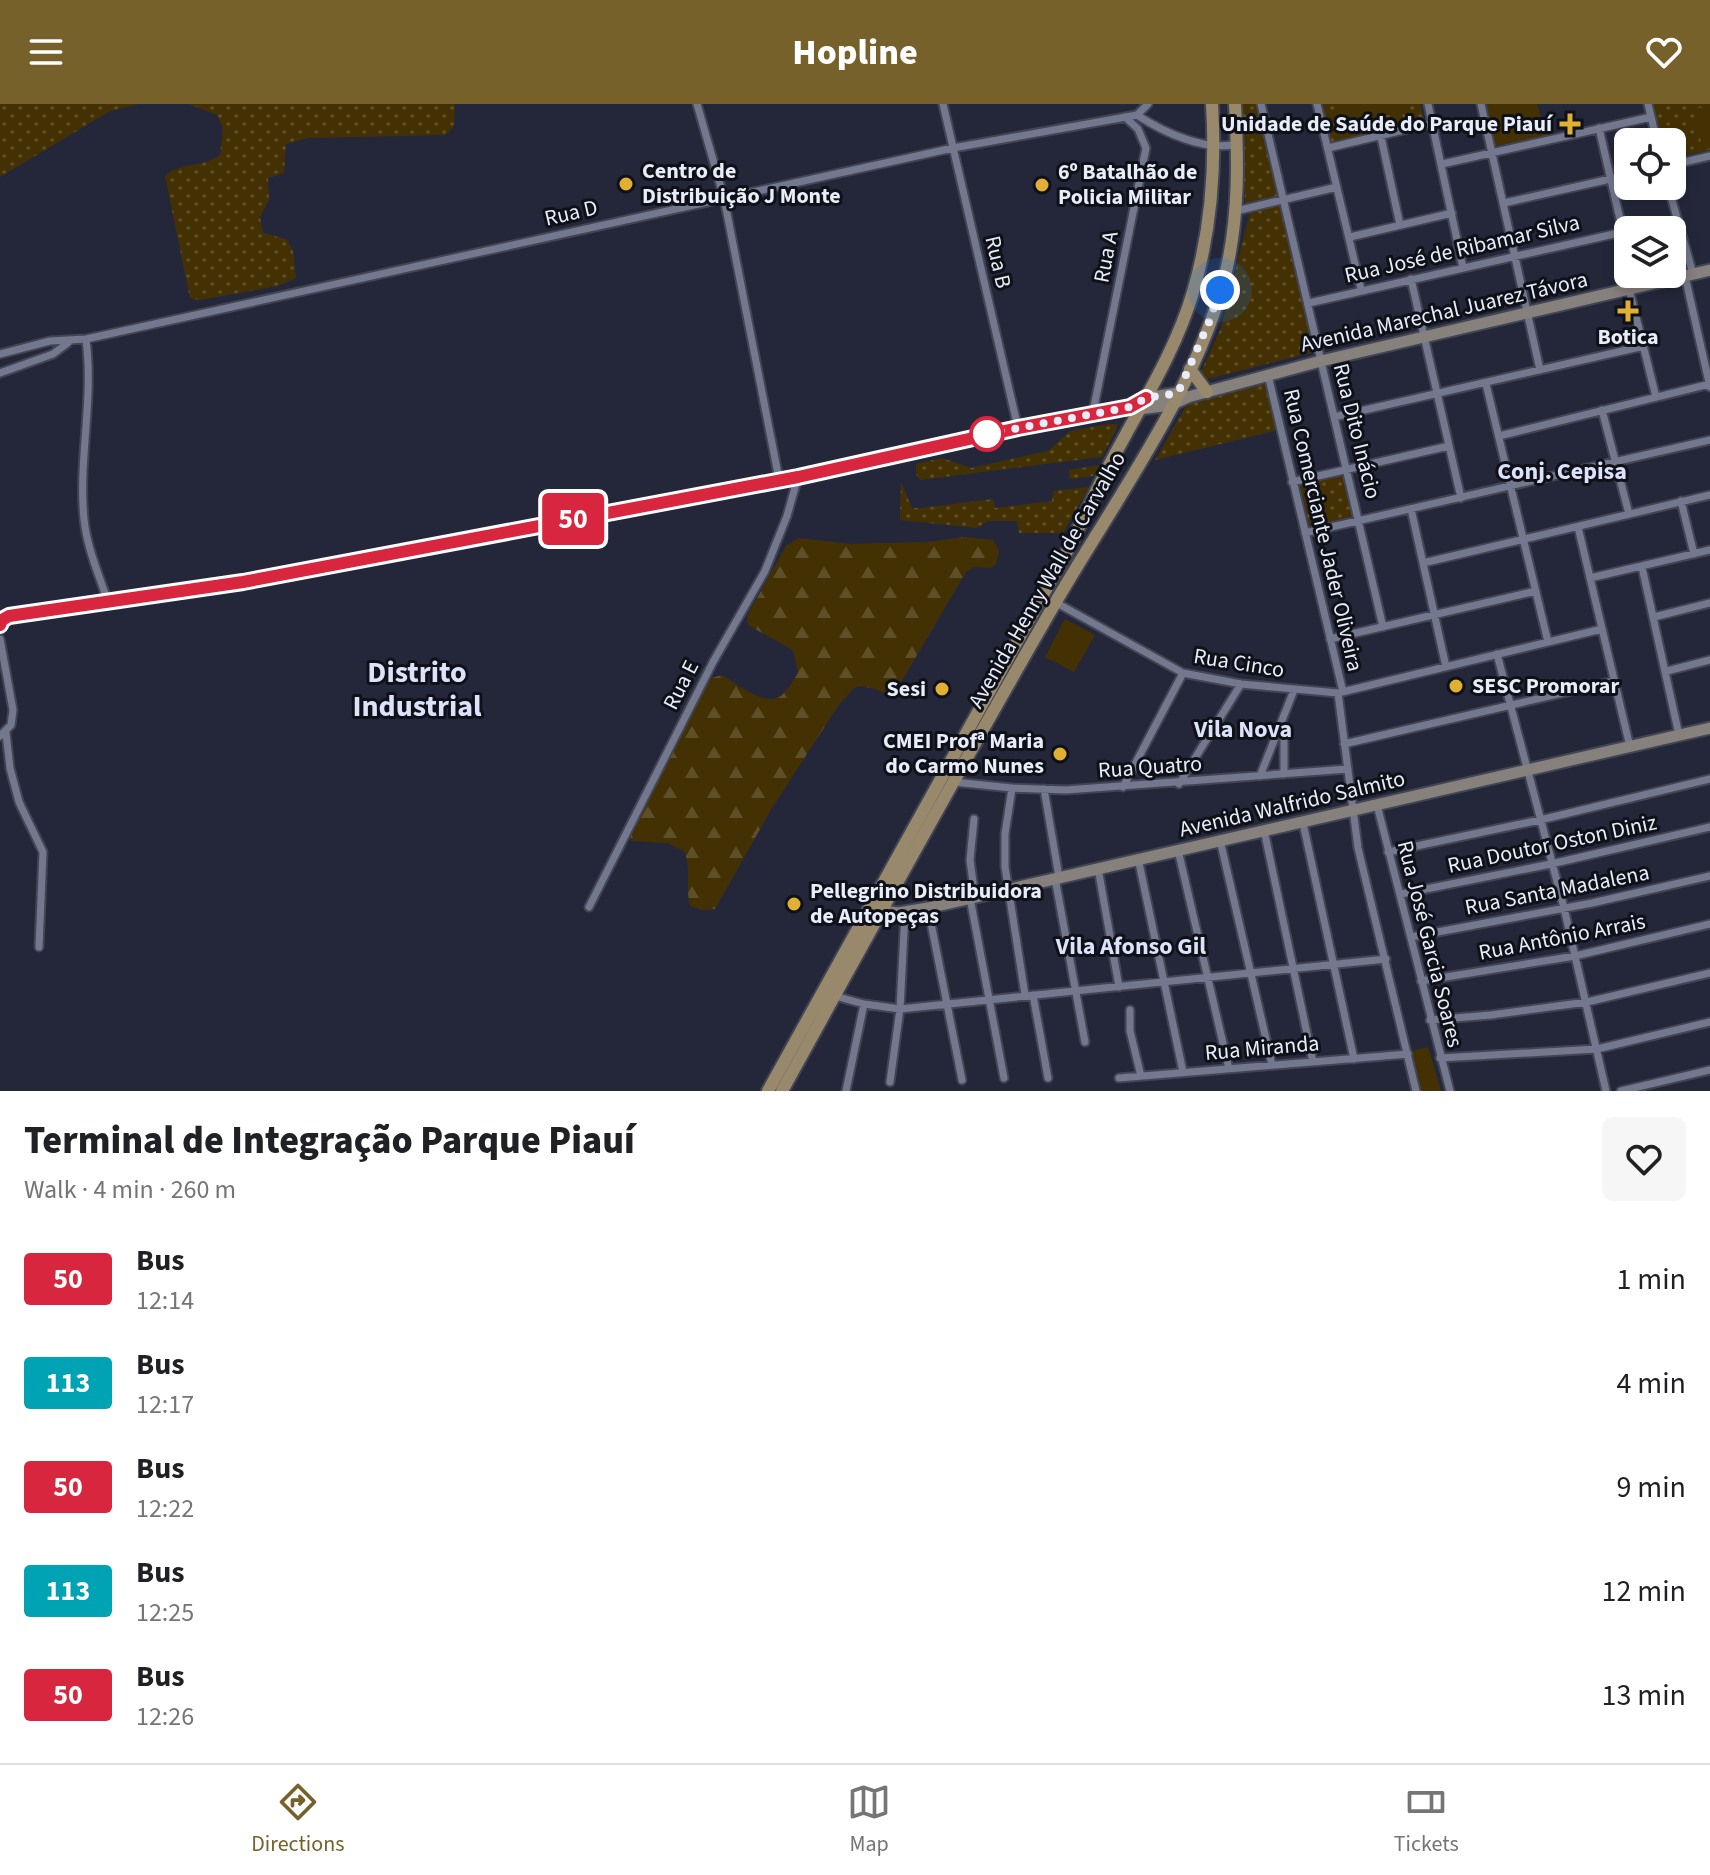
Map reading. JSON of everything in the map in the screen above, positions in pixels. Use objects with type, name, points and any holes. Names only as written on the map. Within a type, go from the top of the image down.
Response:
[{"type":"main road","name":"Avenida Henry Wall de Carvalho","points":[[768,1091],[839,975],[883,911],[954,782],[964,751],[1070,546],[1138,405],[1176,339],[1205,244],[1214,145],[1212,104]]},
{"type":"main road","name":"Avenida Henry Wall de Carvalho","points":[[782,1091],[835,996],[839,975],[872,901],[1104,522],[1171,405],[1183,395],[1227,267],[1236,211],[1235,104]]},
{"type":"main road","points":[[1190,369],[1207,392]]},
{"type":"main road","points":[[1103,479],[1114,493],[1104,522]]},
{"type":"main road","points":[[872,901],[883,911]]},
{"type":"street","points":[[697,104],[724,198],[779,479]]},
{"type":"street","name":"Rua B","points":[[943,104],[1018,428]]},
{"type":"street","points":[[1148,104],[1137,115],[1150,123],[1214,145],[1237,144]]},
{"type":"street","name":"Rua Dito Inácio","points":[[1261,104],[1383,627]]},
{"type":"street","points":[[1317,104],[1361,289]]},
{"type":"street","points":[[1428,104],[1463,268]]},
{"type":"street","points":[[1481,104],[1540,370]]},
{"type":"street","points":[[1648,104],[1654,128]]},
{"type":"street","name":"Rua D","points":[[0,354],[50,341],[86,339],[953,148],[1137,115]]},
{"type":"street","name":"Rua A","points":[[1093,412],[1146,148],[1144,137],[1125,117]]},
{"type":"street","points":[[1442,164],[1651,117]]},
{"type":"street","points":[[1328,148],[1433,123]]},
{"type":"street","points":[[1599,128],[1619,216]]},
{"type":"street","points":[[1381,137],[1400,225]]},
{"type":"street","points":[[1686,162],[1710,156]]},
{"type":"street","points":[[1504,203],[1614,178]]},
{"type":"street","points":[[1236,211],[1337,187]]},
{"type":"street","points":[[1499,436],[1710,386],[1671,200]]},
{"type":"street","points":[[1350,237],[1452,213]]},
{"type":"street","name":"Rua José de Ribamar Silva","points":[[1309,303],[1614,234]]},
{"type":"street","name":"Avenida Marechal Juarez Távora","points":[[1686,276],[1710,270]]},
{"type":"street","points":[[1411,279],[1461,498]]},
{"type":"street","points":[[1632,288],[1656,397]]},
{"type":"street","name":"Avenida Marechal Juarez Távora","points":[[1138,405],[1207,392],[1321,361],[1632,288]]},
{"type":"street","points":[[86,339],[89,410],[84,517],[91,554],[108,602]]},
{"type":"street","points":[[0,373],[53,354],[71,341]]},
{"type":"street","points":[[1334,417],[1644,346]]},
{"type":"street","name":"Rua Comerciante Jader Oliveira","points":[[1268,375],[1330,639],[1340,692],[1351,811],[1358,848],[1416,1091]]},
{"type":"street","points":[[1486,384],[1548,642]]},
{"type":"street","points":[[0,625],[9,616],[243,582],[798,477],[1093,412],[1138,405],[1171,405]]},
{"type":"street","points":[[1602,410],[1629,514]]},
{"type":"street","points":[[1305,533],[1710,440]]},
{"type":"street","points":[[1292,482],[1449,446]]},
{"type":"street","name":"Rua E","points":[[589,907],[706,675],[765,571],[787,516],[798,477]]},
{"type":"street","points":[[1423,563],[1710,495]]},
{"type":"street","points":[[1681,501],[1694,554]]},
{"type":"street","points":[[1411,509],[1446,667]]},
{"type":"street","points":[[1578,527],[1630,747]]},
{"type":"street","points":[[1590,578],[1710,550]]},
{"type":"street","points":[[1642,567],[1679,735]]},
{"type":"street","points":[[1330,639],[1536,591]]},
{"type":"street","name":"Rua Cinco","points":[[1055,602],[1183,673],[1294,690],[1340,692],[1602,629]]},
{"type":"street","points":[[1654,617],[1710,603]]},
{"type":"street","points":[[0,639],[13,710],[11,725],[3,734],[19,802],[43,852],[39,947]]},
{"type":"street","points":[[1497,654],[1564,908],[1606,1091]]},
{"type":"street","points":[[1667,671],[1710,660]]},
{"type":"street","points":[[1123,787],[1183,673]]},
{"type":"street","points":[[1344,744],[1614,681]]},
{"type":"street","points":[[1179,784],[1241,684]]},
{"type":"street","points":[[1260,776],[1294,690]]},
{"type":"street","points":[[1283,719],[1284,774]]},
{"type":"street","name":"Avenida Walfrido Salmito","points":[[883,911],[893,914],[928,908],[1710,728]]},
{"type":"street","name":"Rua Quatro","points":[[954,782],[1044,789],[1123,787],[1348,769]]},
{"type":"street","points":[[1388,852],[1710,779]]},
{"type":"street","points":[[1012,788],[1004,848],[1009,889],[1048,1078]]},
{"type":"street","points":[[1044,789],[1085,1042]]},
{"type":"street","name":"Rua José Garcia Soares","points":[[1377,805],[1450,1091]]},
{"type":"street","points":[[974,819],[970,860],[972,898],[1004,1078]]},
{"type":"street","points":[[1303,823],[1354,1059]]},
{"type":"street","name":"Rua Doutor Oston Diniz","points":[[1401,894],[1551,864],[1710,827]]},
{"type":"street","points":[[1264,830],[1313,1062]]},
{"type":"street","points":[[1220,840],[1272,1065]]},
{"type":"street","points":[[1178,850],[1229,1069]]},
{"type":"street","points":[[1138,858],[1183,1072]]},
{"type":"street","points":[[1098,868],[1119,987]]},
{"type":"street","name":"Rua Santa Madalena","points":[[1411,937],[1710,876]]},
{"type":"street","points":[[928,908],[962,1080]]},
{"type":"street","points":[[890,1082],[900,1009],[905,912]]},
{"type":"street","name":"Rua Antônio Arrais","points":[[1421,981],[1575,956],[1710,924]]},
{"type":"street","points":[[835,996],[900,1009],[1386,959]]},
{"type":"street","points":[[1430,1020],[1587,1002],[1710,973]]},
{"type":"street","points":[[846,1091],[864,1004]]},
{"type":"street","points":[[1130,1010],[1130,1031],[1141,1076]]},
{"type":"street","points":[[1440,1058],[1597,1049],[1710,1022]]},
{"type":"street","name":"Rua Miranda","points":[[1119,1078],[1408,1054]]},
{"type":"street","points":[[1621,1091],[1710,1070]]},
{"type":"green space","points":[[0,104],[139,104],[110,111],[0,177]]},
{"type":"green space","points":[[189,104],[455,104],[454,126],[446,135],[308,138],[286,144],[284,173],[268,178],[269,200],[260,217],[263,233],[286,239],[293,250],[296,278],[278,286],[199,300],[190,298],[165,176],[179,168],[206,162],[220,155],[223,128],[217,115]]},
{"type":"green space","points":[[1242,104],[1258,104],[1280,195],[1245,203]]},
{"type":"green space","points":[[1320,104],[1420,104],[1425,123],[1330,145]]},
{"type":"green space","points":[[1345,104],[1408,104],[1410,110],[1350,124]]},
{"type":"green space","points":[[1485,104],[1537,104],[1547,136],[1494,146]]},
{"type":"green space","points":[[1651,104],[1710,104],[1710,150],[1686,155],[1686,128],[1657,128]]},
{"type":"green space","points":[[1710,106],[1710,148],[1703,150],[1694,109]]},
{"type":"green space","points":[[1282,205],[1317,351],[1204,380],[1200,374],[1221,328],[1250,212]]},
{"type":"green space","points":[[1268,382],[1278,430],[1155,460],[1189,401]]},
{"type":"green space","points":[[1117,424],[1117,428],[1102,457],[920,480],[916,474],[916,464],[942,458],[971,468],[1048,451],[1070,431]]},
{"type":"green space","points":[[1100,465],[1093,476],[1070,479],[1069,470]]},
{"type":"green space","points":[[1344,475],[1355,515],[1310,528],[1300,485]]},
{"type":"green space","points":[[901,482],[912,508],[993,499],[995,508],[1052,501],[1053,491],[1089,487],[1063,533],[1019,533],[1017,521],[988,521],[977,528],[900,520]]},
{"type":"green space","points":[[965,537],[993,540],[999,551],[996,564],[991,568],[974,567],[966,572],[898,687],[887,695],[876,689],[854,688],[838,706],[772,808],[715,909],[702,910],[690,906],[688,865],[684,851],[667,843],[631,841],[631,833],[712,678],[722,675],[753,694],[770,699],[784,693],[798,672],[793,650],[748,625],[747,616],[786,546],[799,538],[849,544],[928,542]]},
{"type":"green space","points":[[1065,619],[1095,635],[1074,672],[1045,657]]},
{"type":"green space","points":[[1428,1047],[1441,1091],[1419,1091],[1411,1051]]},
{"type":"bus line","name":"50","points":[[0,625],[9,616],[243,582],[798,477],[1093,412],[1130,407],[1146,398]]},
{"type":"place","name":"Unidade de Saúde do Parque Piauí","points":[[1570,124]]},
{"type":"place","name":"Centro de Distribuição J Monte","points":[[626,184]]},
{"type":"place","name":"6º Batalhão de Policia Militar","points":[[1042,185]]},
{"type":"place","name":"Botica","points":[[1628,311]]},
{"type":"place","name":"SESC Promorar","points":[[1456,686]]},
{"type":"place","name":"Sesi","points":[[942,689]]},
{"type":"place","name":"CMEI Profª Maria do Carmo Nunes","points":[[1060,754]]},
{"type":"place","name":"Pellegrino Distribuidora de Autopeças","points":[[794,904]]},
{"type":"district","name":"Conj. Cepisa","points":[[1562,471]]},
{"type":"district","name":"Distrito Industrial","points":[[417,689]]},
{"type":"district","name":"Vila Nova","points":[[1243,729]]},
{"type":"district","name":"Vila Afonso Gil","points":[[1131,946]]},
{"type":"route","points":[[987,434],[1130,407],[1146,398],[1178,393],[1220,290]]}]
